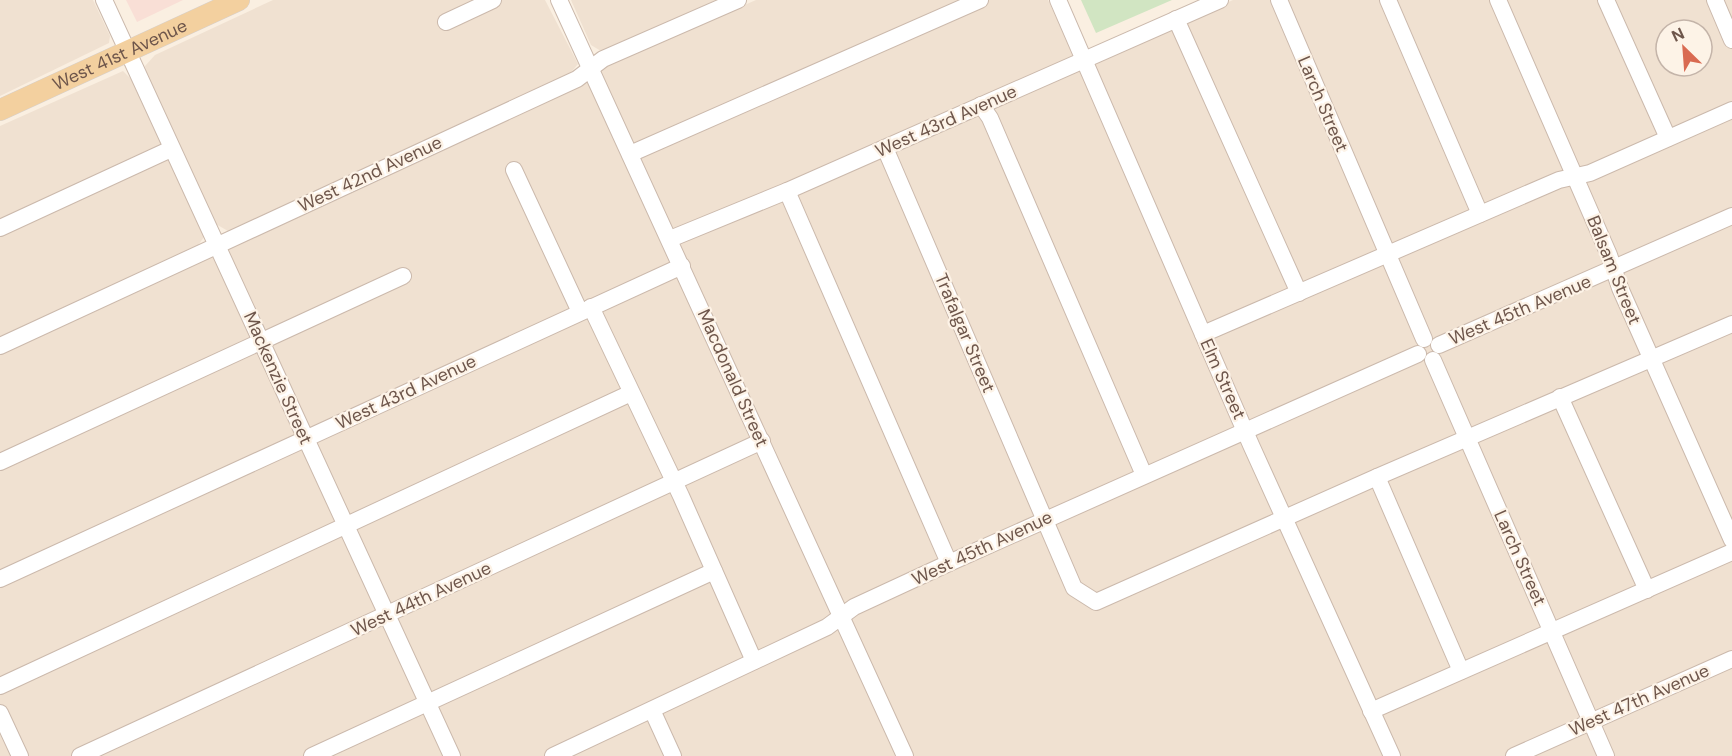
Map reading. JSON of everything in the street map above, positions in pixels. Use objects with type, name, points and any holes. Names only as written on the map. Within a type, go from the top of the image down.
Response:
[{"type":"main road","name":"West 41st Avenue","points":[[0,110],[239,0]]},
{"type":"street","name":"Mackenzie Street","points":[[104,0],[452,756]]},
{"type":"street","points":[[447,22],[493,0]]},
{"type":"street","name":"Macdonald Street","points":[[560,0],[905,756]]},
{"type":"street","name":"West 42nd Avenue","points":[[0,346],[577,79],[605,58],[738,0]]},
{"type":"street","points":[[630,154],[980,0]]},
{"type":"street","name":"Elm Street","points":[[1058,0],[1245,430],[1392,756]]},
{"type":"street","name":"West 43rd Avenue","points":[[670,239],[787,191],[1220,0]]},
{"type":"street","name":"Larch Street","points":[[1279,0],[1387,256],[1606,756]]},
{"type":"street","points":[[1388,0],[1480,214]]},
{"type":"street","name":"Balsam Street","points":[[1498,0],[1651,358],[1732,540]]},
{"type":"street","points":[[1606,0],[1668,138]]},
{"type":"street","points":[[1715,0],[1732,40]]},
{"type":"street","points":[[1176,19],[1299,293]]},
{"type":"street","points":[[981,105],[990,118],[1144,475]]},
{"type":"street","points":[[1203,334],[1559,180],[1590,173],[1732,110]]},
{"type":"street","name":"Trafalgar Street","points":[[885,148],[1074,588],[1096,602],[1285,518]]},
{"type":"street","points":[[0,228],[171,149]]},
{"type":"street","points":[[514,170],[631,393],[674,481],[754,661]]},
{"type":"street","points":[[787,191],[949,563]]},
{"type":"street","name":"West 45th Avenue","points":[[561,754],[827,627],[854,607],[949,563],[1732,216]]},
{"type":"street","name":"West 43rd Avenue","points":[[0,579],[682,266]]},
{"type":"street","points":[[0,462],[403,276]]},
{"type":"street","points":[[1285,518],[1732,324]]},
{"type":"street","points":[[0,686],[631,393]]},
{"type":"street","points":[[1560,397],[1647,590]]},
{"type":"street","name":"West 44th Avenue","points":[[80,756],[762,441]]},
{"type":"street","points":[[1377,477],[1461,671]]},
{"type":"street","points":[[1371,711],[1732,552]]},
{"type":"street","points":[[312,756],[714,571]]},
{"type":"street","name":"West 47th Avenue","points":[[1514,756],[1732,659]]},
{"type":"street","points":[[652,710],[673,756]]},
{"type":"street","points":[[0,713],[20,756]]},
{"type":"shaded area","points":[[0,0],[93,0],[110,36],[109,43],[0,96]]},
{"type":"shaded area","points":[[126,0],[183,0],[137,22]]},
{"type":"shaded area","points":[[273,0],[545,0],[578,64],[568,76],[238,229],[228,231],[214,223],[146,73],[145,66],[155,55]]},
{"type":"shaded area","points":[[571,0],[717,0],[601,51],[591,45]]},
{"type":"shaded area","points":[[756,0],[1048,0],[1080,69],[1233,0],[1732,0],[1732,756],[0,756],[0,350],[610,64]]},
{"type":"shaded area","points":[[123,71],[131,79],[204,237],[196,248],[0,338],[0,126]]},
{"type":"green space","points":[[1081,0],[1172,0],[1096,33]]}]
